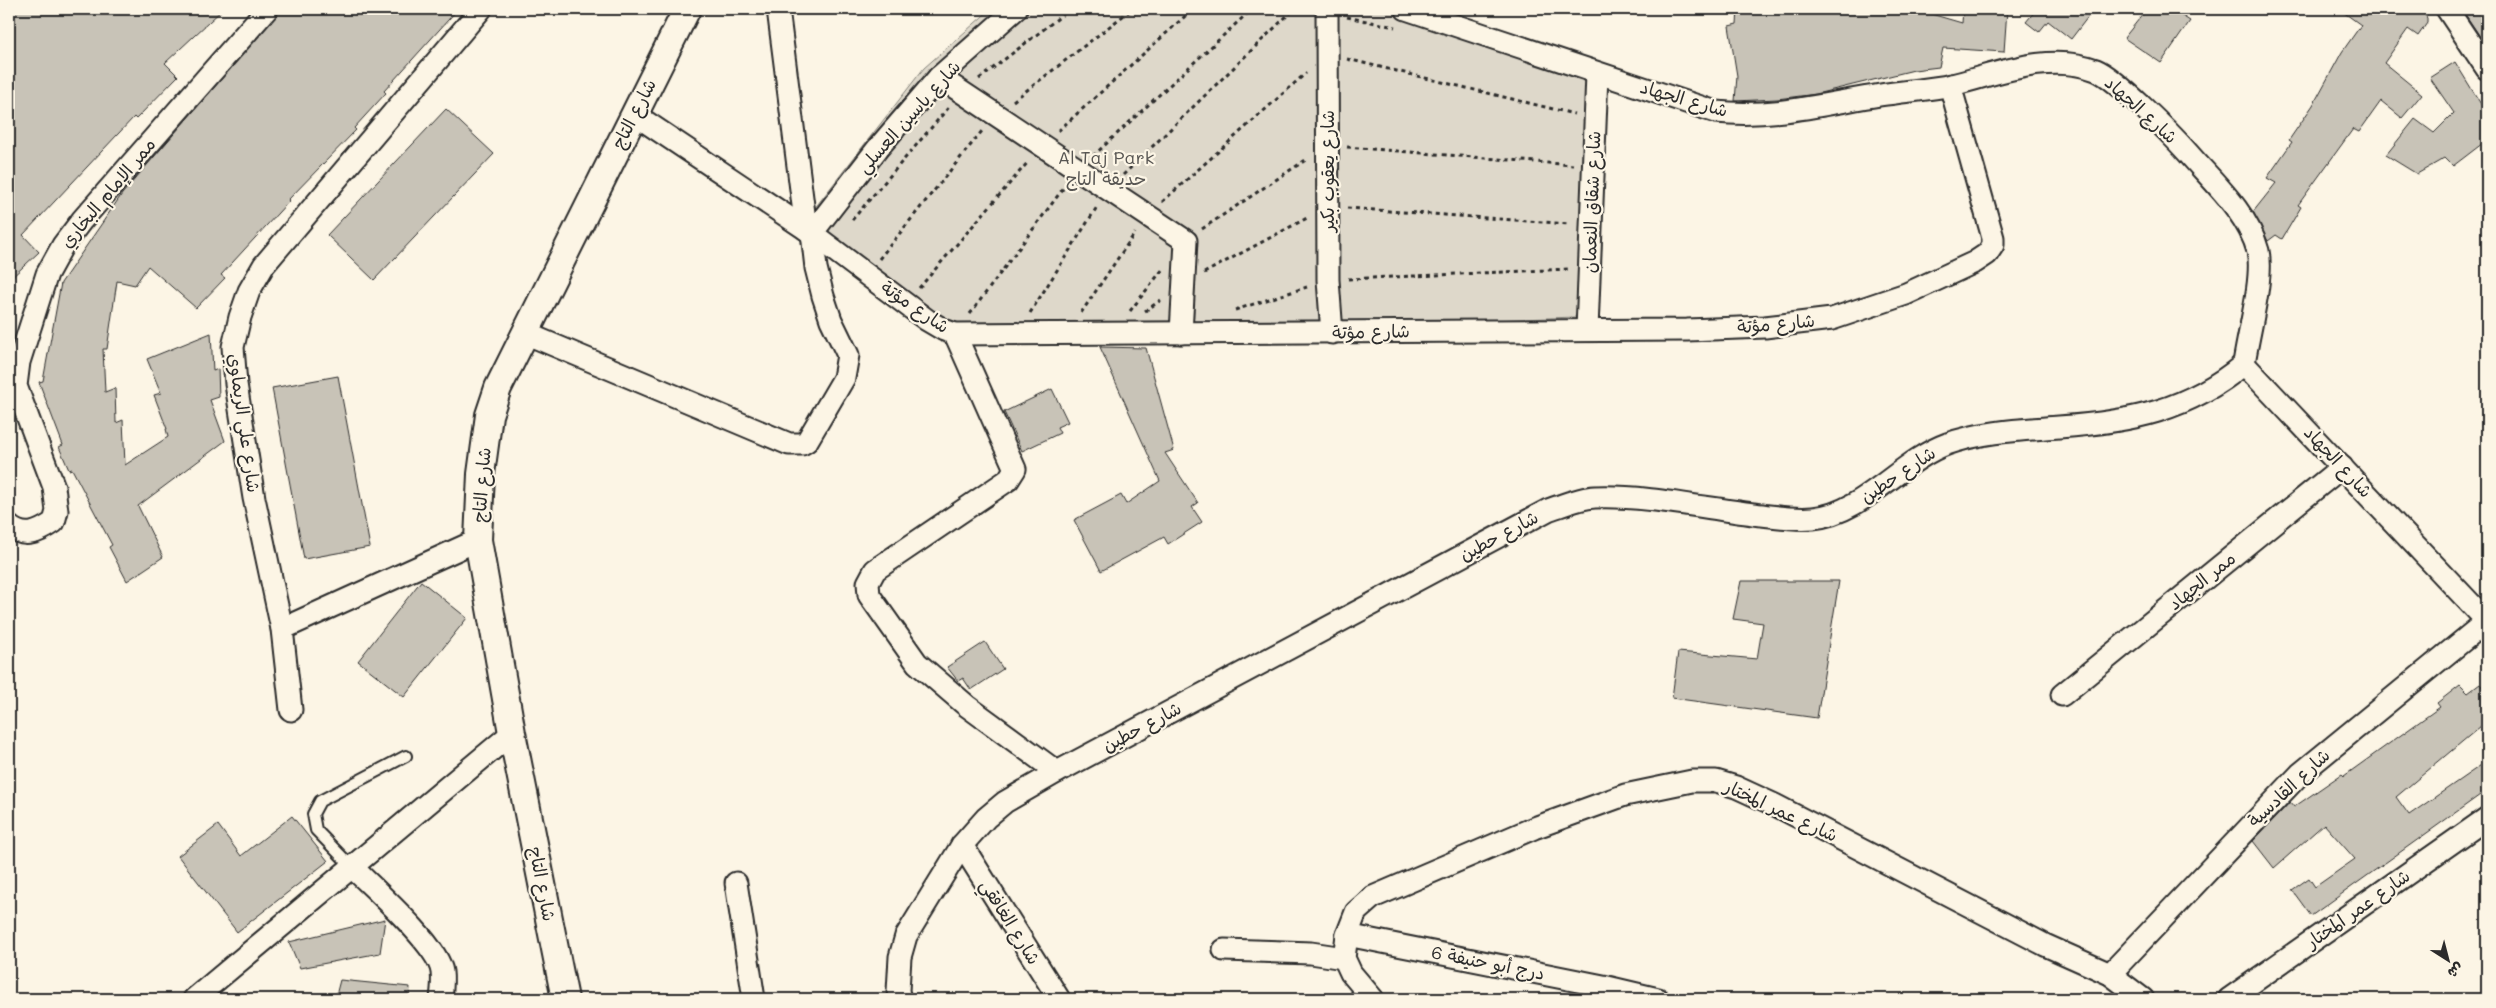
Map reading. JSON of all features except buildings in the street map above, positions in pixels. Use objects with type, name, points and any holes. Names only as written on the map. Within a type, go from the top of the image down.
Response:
[{"type":"street","name":"ممر الإمام البخاري","points":[[9,526],[24,535],[36,533],[54,522],[57,510],[54,487],[16,386],[20,362],[47,274],[63,245],[82,220],[267,9]]},
{"type":"street","name":"شارع علي الريماوي","points":[[291,710],[282,629],[254,498],[236,384],[233,347],[240,317],[249,291],[264,265],[480,9]]},
{"type":"street","name":"شارع التاج","points":[[565,999],[512,733],[478,540],[481,474],[489,415],[498,388],[687,9]]},
{"type":"street","points":[[525,333],[790,444],[802,444],[837,393],[848,365],[848,355],[831,320],[816,268],[816,236],[778,9]]},
{"type":"street","name":"شارع ياسين العسلي","points":[[816,236],[878,148],[939,77],[1016,9]]},
{"type":"street","name":"شارع يعقوب بكير","points":[[1327,9],[1328,280],[1332,332]]},
{"type":"street","name":"شارع الجهاد","points":[[1406,9],[1716,112],[1747,115],[1796,110],[1950,85],[2016,68],[2072,63],[2098,71],[2119,86],[2184,149],[2248,227],[2258,252],[2257,285],[2244,364],[2487,621]]},
{"type":"street","points":[[2447,9],[2487,69]]},
{"type":"street","name":"شارع شقاق النعمان","points":[[1587,330],[1597,74]]},
{"type":"street","points":[[939,77],[1186,241],[1180,333]]},
{"type":"street","name":"شارع مؤتة","points":[[634,114],[816,236],[906,304],[944,330],[955,334],[1687,330],[1765,327],[1832,319],[1906,294],[1975,262],[1987,254],[1993,246],[1994,238],[1950,85]]},
{"type":"street","points":[[955,334],[1015,469],[1008,480],[875,570],[868,583],[869,595],[917,663],[967,706],[1057,772]]},
{"type":"street","name":"شارع حطين","points":[[900,999],[898,991],[900,957],[906,936],[962,846],[986,818],[1005,802],[1057,772],[1521,523],[1570,502],[1593,497],[1622,498],[1783,517],[1814,518],[1835,513],[1856,503],[1904,467],[1944,445],[1973,435],[2062,427],[2154,414],[2214,388],[2244,364]]},
{"type":"street","name":"ممر الجهاد","points":[[2062,695],[2342,466]]},
{"type":"street","points":[[282,629],[478,540]]},
{"type":"street","name":"شارع القادسية","points":[[2110,974],[2300,774],[2487,621]]},
{"type":"street","points":[[194,999],[512,733]]},
{"type":"street","name":"شارع عمر المختار","points":[[1344,958],[1346,935],[1356,912],[1373,896],[1525,832],[1625,794],[1692,780],[1716,781],[1736,787],[1775,805],[2045,945],[2110,974],[2142,999]]},
{"type":"street","name":"شارع عمر المختار","points":[[2229,999],[2487,818]]},
{"type":"street","name":"شارع الغافقي","points":[[962,846],[1059,999]]},
{"type":"street","points":[[352,867],[418,934],[435,955],[442,971],[441,999]]},
{"type":"street","points":[[736,883],[754,999]]},
{"type":"street","name":"درج أبو حنيفة 6","points":[[1346,935],[1603,986],[1658,999]]},
{"type":"street","points":[[1224,950],[1311,953],[1344,958],[1351,973],[1373,999]]},
{"type":"lane","points":[[352,867],[316,830],[312,814],[320,801],[406,756]]},
{"type":"path","points":[[816,236],[962,93],[1070,9]]},
{"type":"path","points":[[867,275],[995,115],[1132,9]]},
{"type":"path","points":[[906,304],[1042,146],[1193,9]]},
{"type":"path","points":[[955,334],[1078,170],[1252,9]]},
{"type":"path","points":[[1017,333],[1108,190],[1294,9]]},
{"type":"path","points":[[1068,332],[1147,215],[1327,54],[1595,120]]},
{"type":"path","points":[[1113,333],[1186,241],[1328,146],[1593,167]]},
{"type":"path","points":[[1144,312],[1183,285],[1328,206],[1591,226]]},
{"type":"path","points":[[1227,312],[1328,280],[1589,268]]},
{"type":"green space","name":"Al Taj Park حديقة التاج","points":[[991,9],[1418,9],[1594,70],[1576,317],[1328,326],[952,330],[807,218],[924,68]]}]
